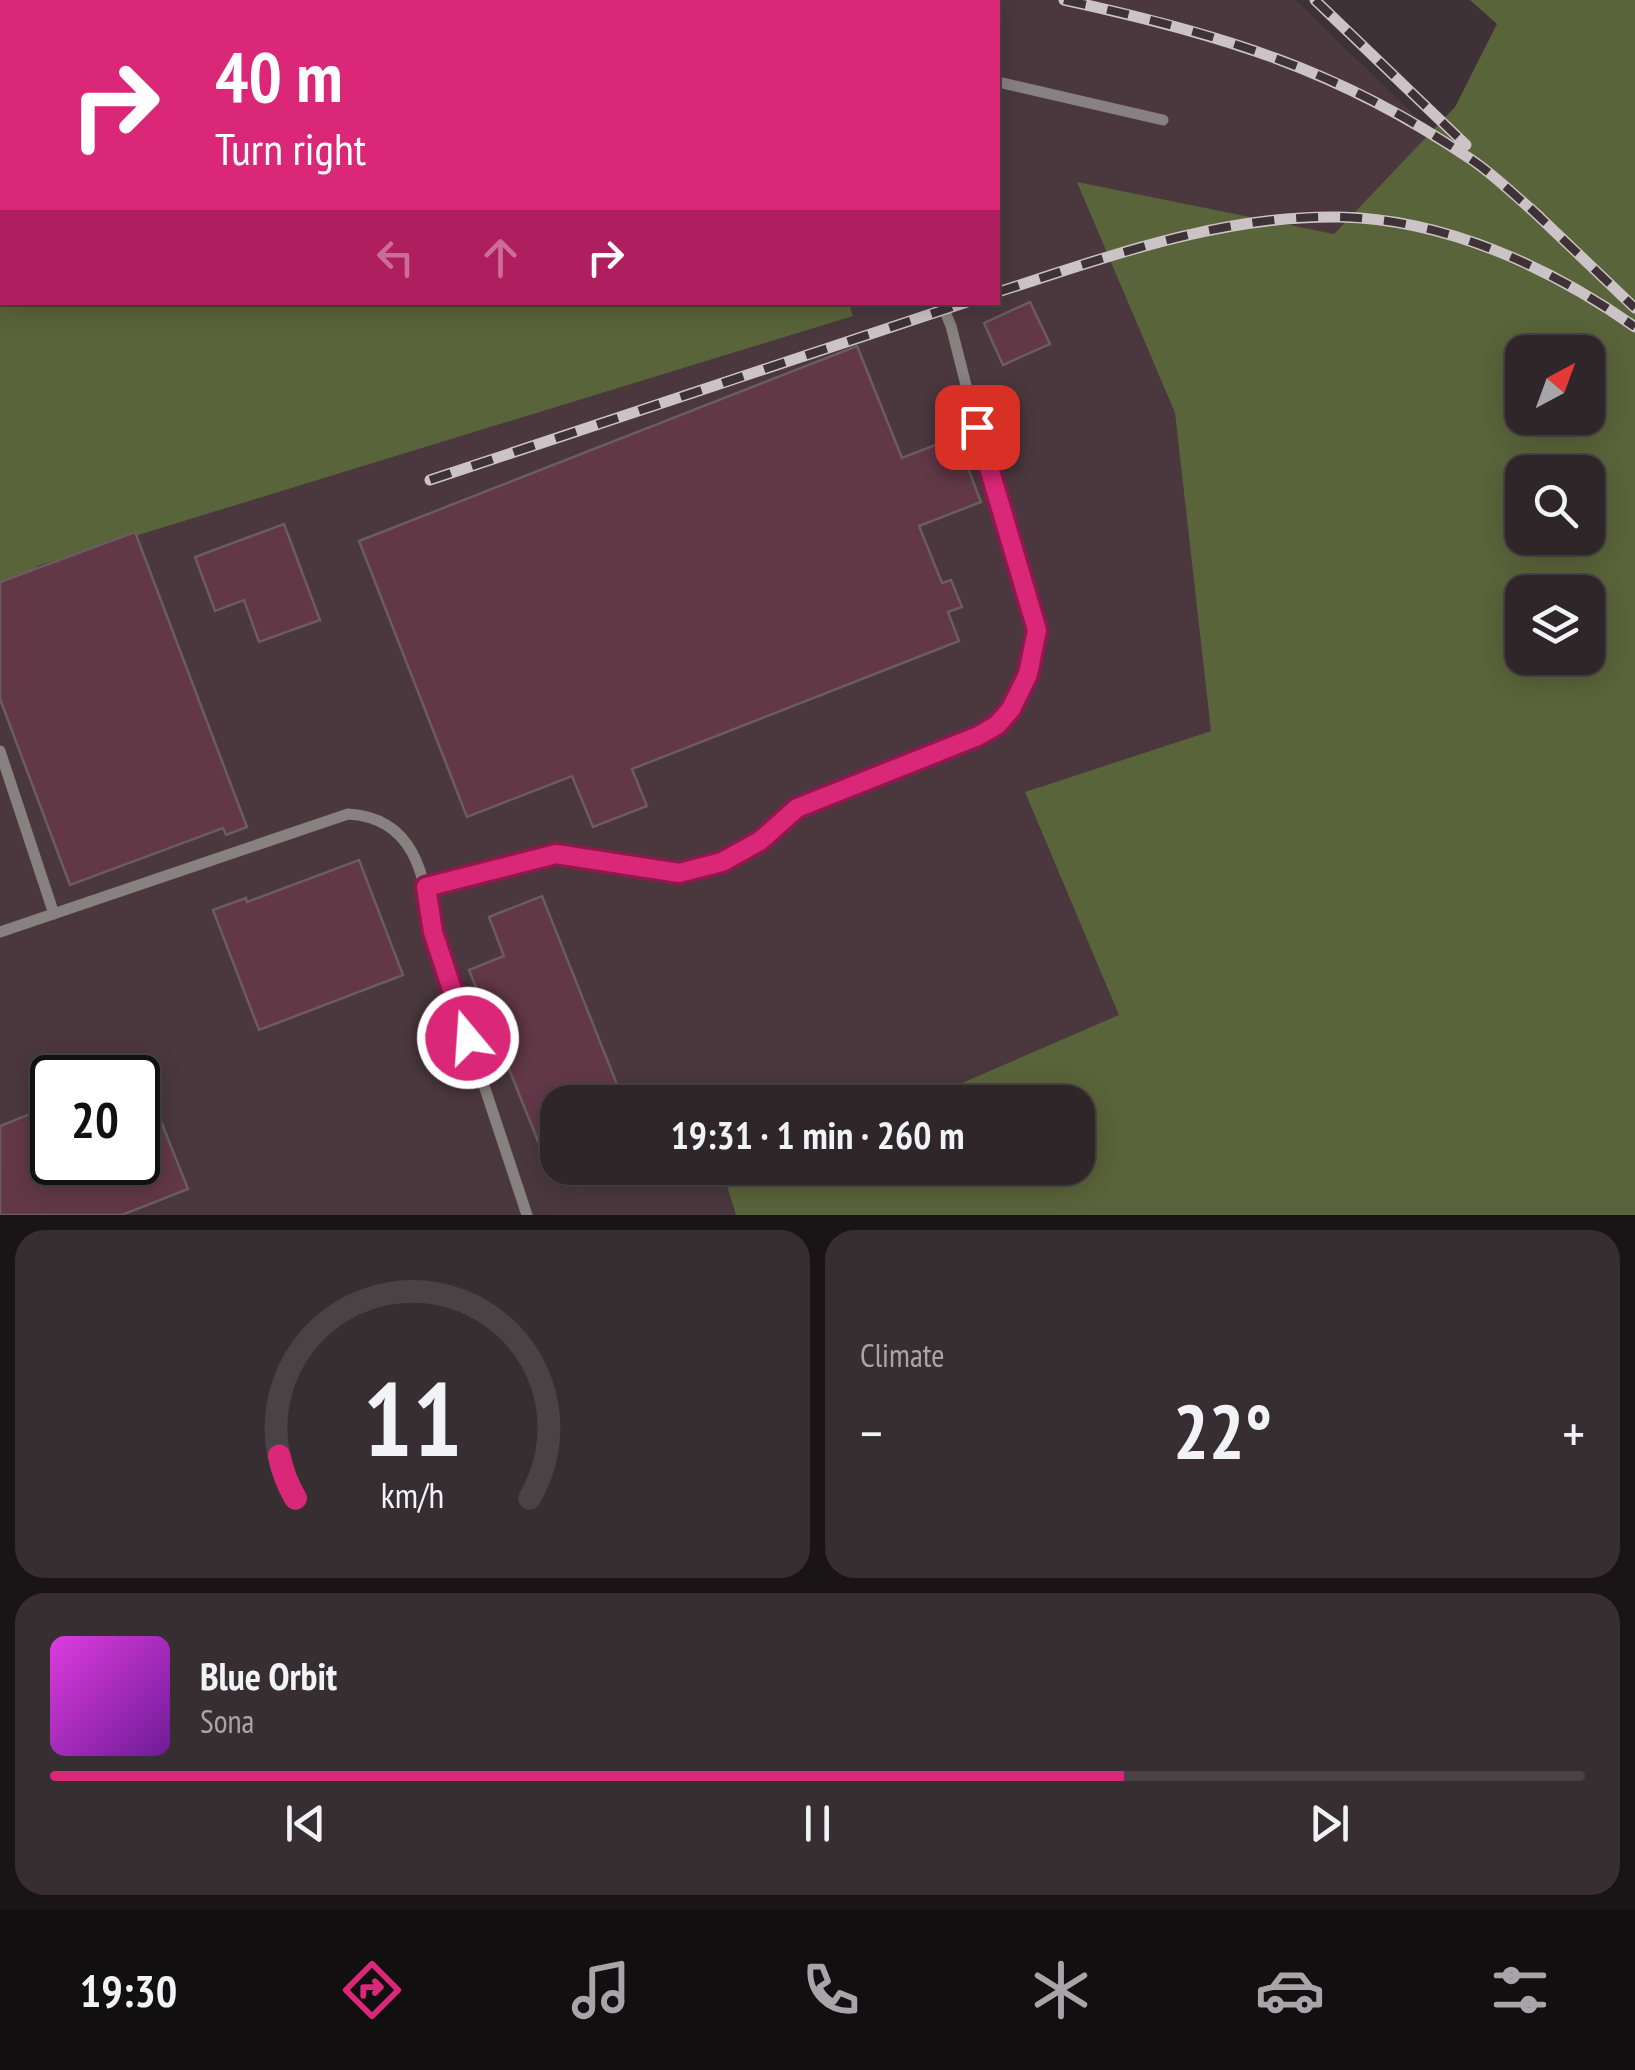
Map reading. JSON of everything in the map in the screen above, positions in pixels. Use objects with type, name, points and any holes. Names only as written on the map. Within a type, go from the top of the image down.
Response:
[{"type":"lane","points":[[1000,82],[1163,120]]},
{"type":"lane","points":[[426,887],[556,854],[679,873],[722,862],[760,841],[797,808],[997,725],[1020,692],[1037,630],[942,305]]},
{"type":"lane","points":[[0,751],[54,914]]},
{"type":"lane","points":[[0,932],[348,814],[378,820],[408,842],[426,887],[433,932],[527,1215]]},
{"type":"shaded area","points":[[1000,0],[1295,0],[1432,132],[1334,234],[1078,183],[1175,413],[1211,731],[1025,792],[1120,1015],[957,1085],[540,1085],[540,1185],[729,1185],[736,1215],[0,1215],[0,645],[37,566],[853,316],[850,305],[1000,305]]},
{"type":"green space","points":[[1470,0],[1635,0],[1635,1215],[736,1215],[729,1185],[1095,1185],[1095,1085],[957,1085],[1119,1015],[1025,792],[1211,731],[1175,413],[1077,182],[1334,234],[1455,107],[1497,24]]},
{"type":"green space","points":[[0,305],[850,305],[853,316],[37,566],[0,645]]},
{"type":"building","points":[[1030,302],[1050,344],[1003,365],[984,323]]},
{"type":"building","points":[[857,346],[902,458],[956,437],[981,502],[919,526],[942,583],[951,580],[962,607],[948,612],[959,641],[632,769],[647,806],[593,827],[572,776],[467,817],[359,541]]},
{"type":"building","points":[[284,524],[320,620],[259,642],[244,600],[215,611],[195,557]]},
{"type":"building","points":[[135,532],[247,827],[226,835],[223,828],[70,885],[0,699],[0,582]]},
{"type":"building","points":[[359,860],[403,975],[259,1030],[213,910],[246,898],[247,902]]},
{"type":"building","points":[[542,896],[617,1085],[540,1085],[540,1146],[469,970],[504,956],[489,917]]},
{"type":"building","points":[[30,1114],[30,1185],[160,1185],[160,1119],[188,1189],[122,1215],[0,1215],[0,1126]]},
{"type":"railway","points":[[1064,0],[1225,41],[1324,78],[1372,100],[1469,158],[1540,217]]},
{"type":"railway","points":[[1315,0],[1466,145]]},
{"type":"railway","points":[[1530,208],[1635,308]]},
{"type":"railway","points":[[1000,291],[1123,252],[1208,231],[1295,218],[1339,217],[1418,227],[1495,250],[1568,285],[1635,327]]},
{"type":"railway","points":[[430,480],[958,305]]},
{"type":"route","points":[[468,1038],[433,932],[426,887],[556,854],[679,873],[722,862],[760,841],[797,808],[978,736],[997,725],[1011,709],[1028,674],[1037,630],[977,427]]}]
